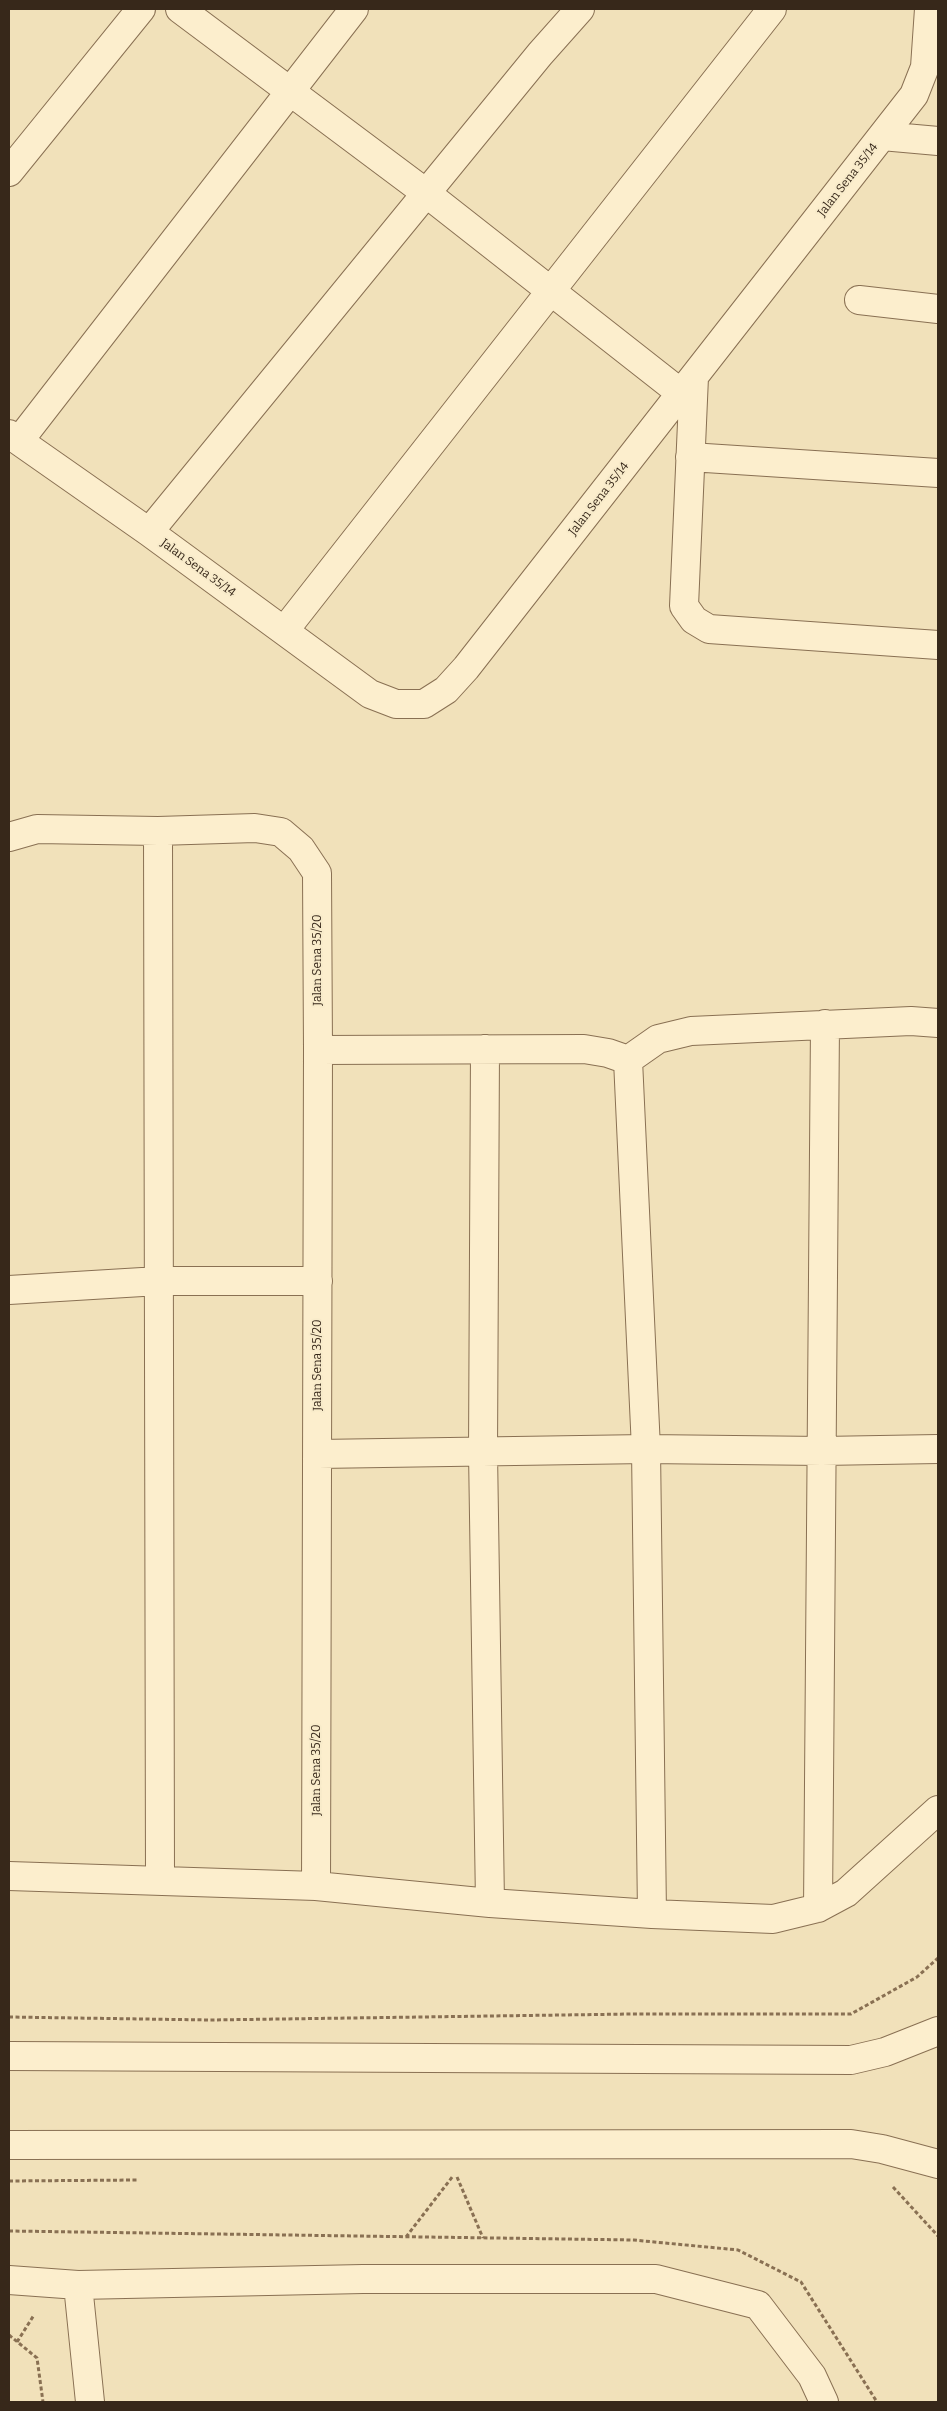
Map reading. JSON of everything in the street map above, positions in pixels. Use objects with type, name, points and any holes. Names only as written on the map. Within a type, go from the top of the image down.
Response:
[{"type":"street","points":[[9,172],[141,9]]},
{"type":"street","points":[[180,9],[426,193],[552,292],[688,385],[690,457],[684,606],[694,620],[709,629],[938,645]]},
{"type":"street","points":[[14,438],[354,9]]},
{"type":"street","points":[[149,532],[540,54],[580,9]]},
{"type":"street","points":[[284,631],[552,292],[772,9]]},
{"type":"street","name":"Jalan Sena 35/14","points":[[14,438],[149,532],[370,694],[396,704],[424,704],[446,690],[466,668],[914,95],[925,66],[929,9]]},
{"type":"street","points":[[882,136],[938,140]]},
{"type":"street","points":[[859,300],[938,309]]},
{"type":"street","points":[[690,457],[938,473]]},
{"type":"street","name":"Jalan Sena 35/20","points":[[9,837],[37,829],[158,831],[255,828],[281,832],[302,849],[317,873],[318,1454],[316,1886]]},
{"type":"street","points":[[158,831],[160,1879]]},
{"type":"street","points":[[628,1060],[658,1039],[692,1031],[911,1021],[938,1023]]},
{"type":"street","points":[[818,1908],[825,1024]]},
{"type":"street","points":[[485,1049],[483,1452],[490,1903]]},
{"type":"street","points":[[318,1050],[584,1049],[608,1052],[628,1060]]},
{"type":"street","points":[[628,1060],[646,1449],[652,1914]]},
{"type":"street","points":[[9,1290],[159,1281],[318,1281]]},
{"type":"street","points":[[318,1454],[646,1449],[822,1451],[938,1449]]},
{"type":"street","points":[[9,1876],[160,1879],[316,1886],[490,1903],[652,1914],[773,1919],[818,1908],[846,1893],[938,1810]]},
{"type":"street","points":[[9,2056],[851,2060],[885,2052],[938,2031]]},
{"type":"street","points":[[9,2145],[851,2144],[882,2148],[938,2164]]},
{"type":"street","points":[[9,2280],[78,2285],[363,2279],[656,2279],[758,2305],[812,2376],[824,2402]]},
{"type":"street","points":[[78,2285],[90,2402]]},
{"type":"path","points":[[9,2017],[210,2020],[632,2014],[851,2014],[917,1977],[938,1958]]},
{"type":"path","points":[[406,2237],[456,2173],[483,2238]]},
{"type":"path","points":[[9,2335],[37,2358],[42,2402]]}]
